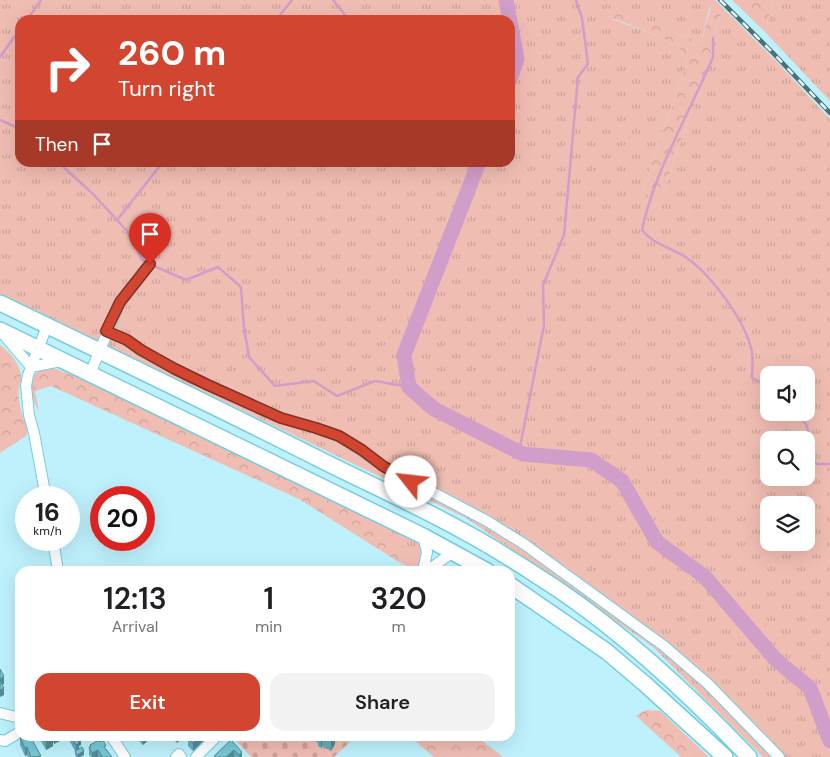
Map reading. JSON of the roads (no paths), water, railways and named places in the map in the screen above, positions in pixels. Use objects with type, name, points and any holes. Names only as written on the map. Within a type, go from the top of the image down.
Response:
[{"type":"highway","points":[[0,303],[462,530],[557,589],[648,660],[717,724],[749,757]]},
{"type":"highway","points":[[0,331],[423,536],[478,566]]},
{"type":"highway","points":[[515,588],[606,651],[645,684],[724,757]]},
{"type":"street","points":[[90,374],[106,331],[120,302],[150,264]]},
{"type":"street","points":[[44,486],[26,398],[26,386],[31,367],[47,326]]},
{"type":"street","points":[[0,331],[15,346],[31,367]]},
{"type":"street","points":[[106,331],[127,340],[175,369],[281,418],[339,436],[383,466],[487,521],[524,544],[664,646],[708,684],[779,757]]},
{"type":"street","points":[[31,367],[62,360]]},
{"type":"street","points":[[423,536],[427,552],[426,566]]},
{"type":"street","points":[[55,551],[57,566]]},
{"type":"street","points":[[432,566],[453,552]]},
{"type":"street","points":[[0,713],[15,717]]},
{"type":"street","points":[[0,740],[5,741],[15,735]]},
{"type":"street","points":[[114,741],[125,757]]},
{"type":"street","points":[[196,757],[212,741]]},
{"type":"street","points":[[176,757],[179,754],[181,757]]},
{"type":"waterway","points":[[30,15],[41,0]]},
{"type":"waterway","points":[[280,15],[292,0]]},
{"type":"waterway","points":[[333,0],[345,15]]},
{"type":"waterway","points":[[506,0],[509,15]]},
{"type":"waterway","points":[[519,452],[544,325],[543,285],[564,235],[578,77],[588,64],[582,18],[576,0]]},
{"type":"waterway","points":[[0,57],[15,36]]},
{"type":"waterway","points":[[713,38],[713,57],[673,142],[655,186],[642,230],[656,242],[694,263],[714,284],[733,310],[747,336],[752,355],[752,378],[760,382]]},
{"type":"waterway","points":[[515,48],[517,59],[515,65]]},
{"type":"waterway","points":[[0,120],[15,127]]},
{"type":"waterway","points":[[63,167],[93,194],[127,231],[143,261],[147,263]]},
{"type":"waterway","points":[[117,220],[159,167]]},
{"type":"waterway","points":[[472,167],[475,172]]},
{"type":"waterway","points":[[477,167],[404,355],[409,387],[434,409],[523,454],[591,460],[622,481],[657,542],[705,577],[776,660],[810,688],[830,741]]},
{"type":"waterway","points":[[152,265],[186,280],[218,267],[241,287],[244,328],[249,357],[275,386],[314,381],[337,396],[375,381],[409,387]]},
{"type":"waterway","points":[[803,421],[812,443],[809,456],[817,464],[830,464]]},
{"type":"railway","points":[[720,0],[830,113]]}]
